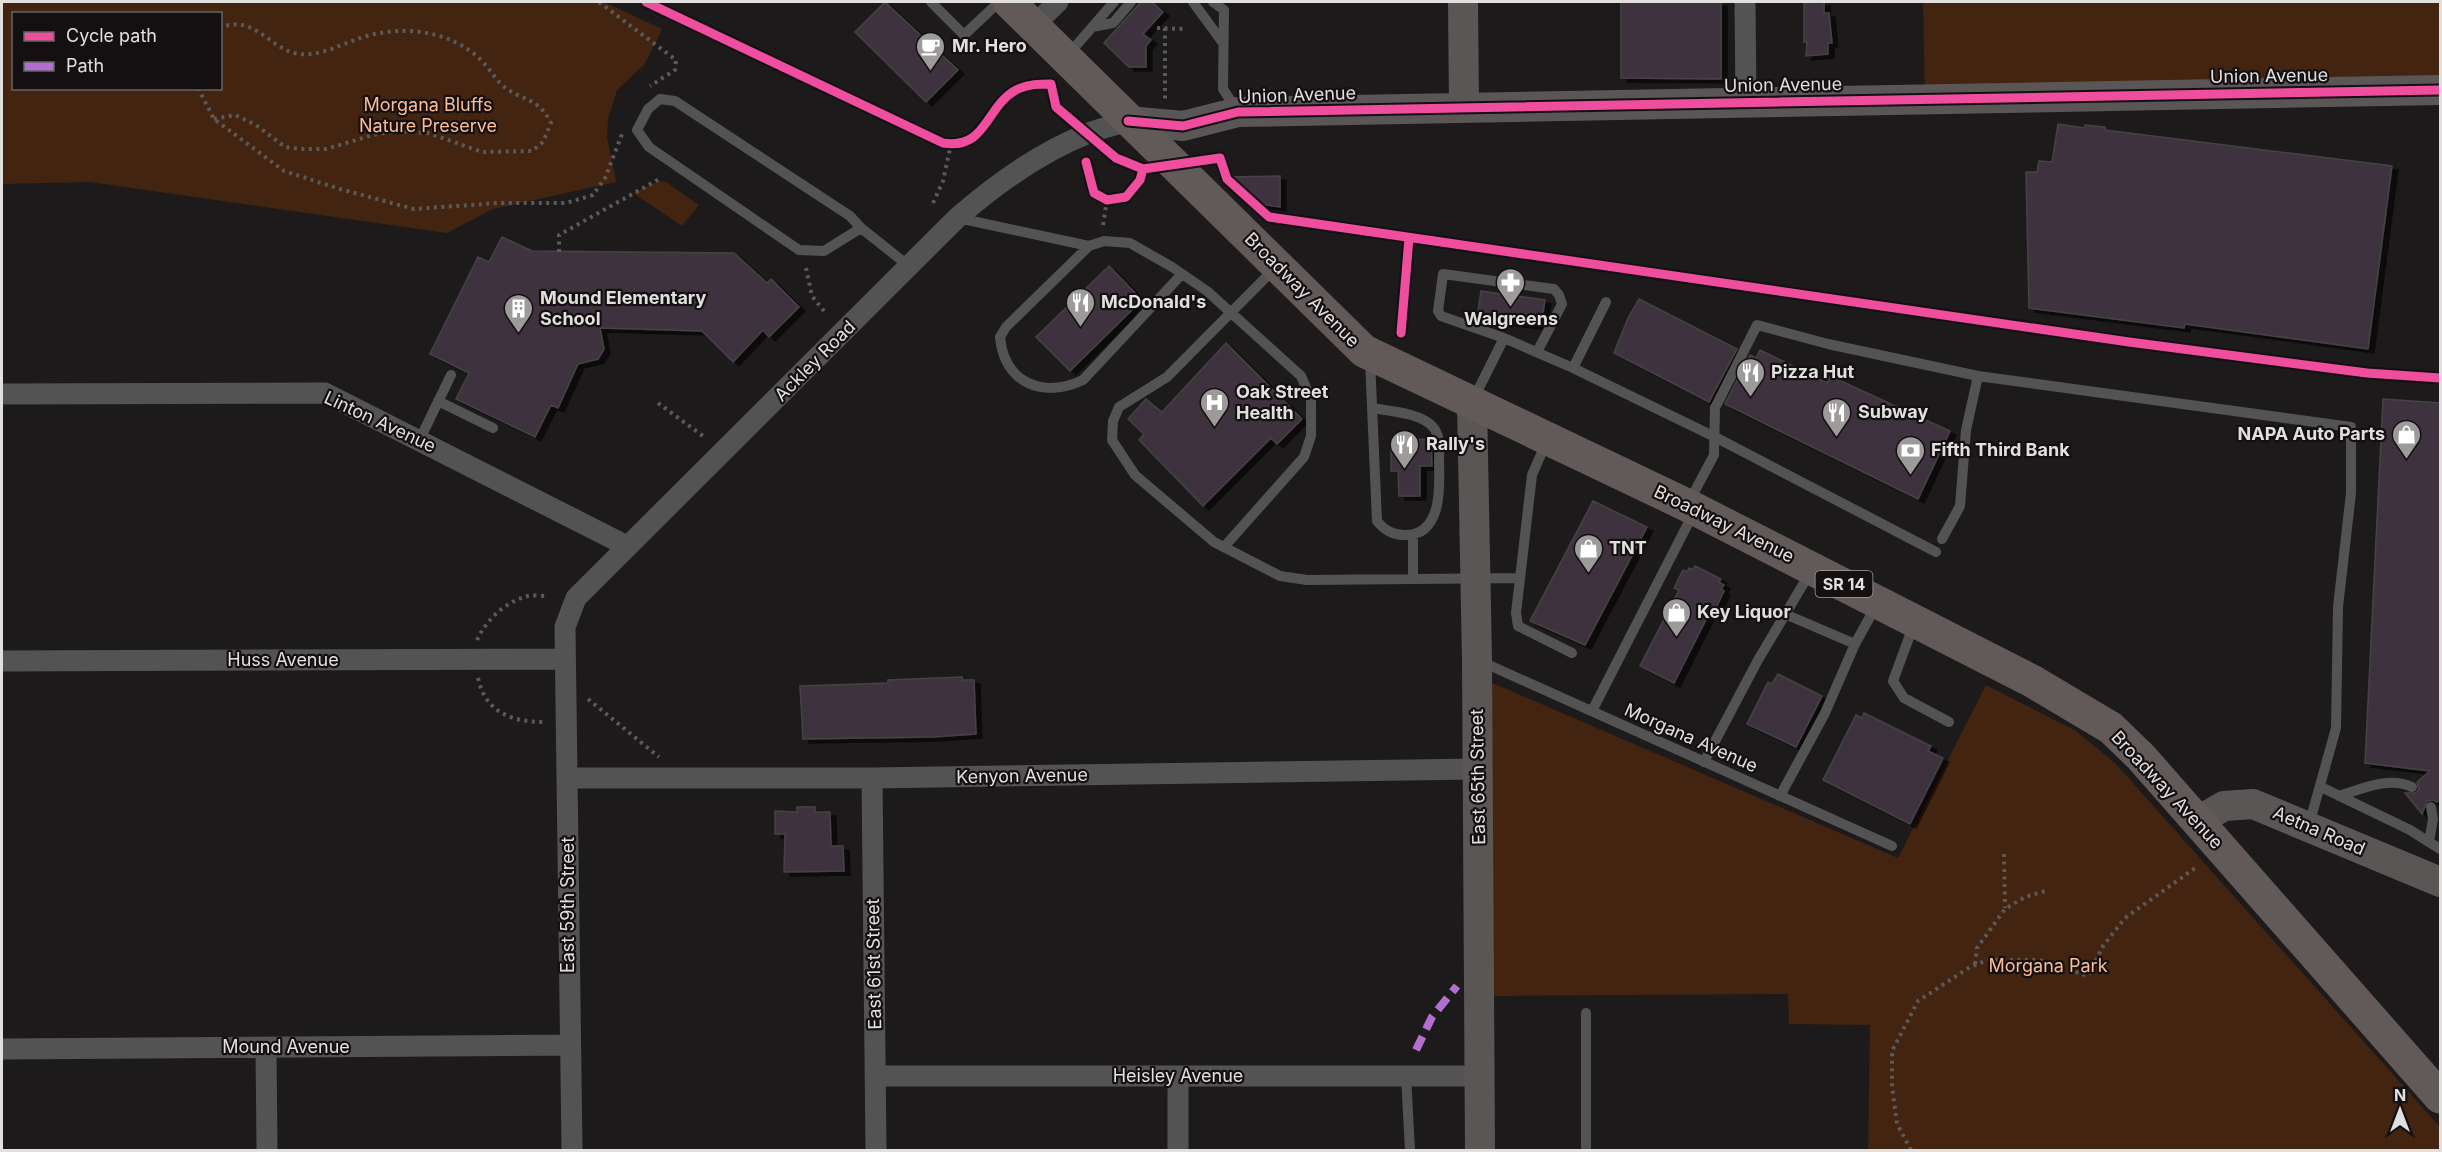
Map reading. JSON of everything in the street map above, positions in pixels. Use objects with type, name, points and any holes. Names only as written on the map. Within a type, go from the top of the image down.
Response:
[{"type":"main road","name":"Broadway Avenue","points":[[1009,2],[1128,120],[1151,166],[1278,266],[1364,351],[1691,507],[1878,601],[2035,683],[2111,728],[2141,757],[2440,1097]]},
{"type":"main road","points":[[1463,2],[1464,106]]},
{"type":"main road","name":"Union Avenue","points":[[1128,120],[1183,126],[1238,112],[1464,106],[2440,90]]},
{"type":"main road","name":"East 65th Street","points":[[1472,403],[1477,660],[1480,1150]]},
{"type":"main road","name":"Aetna Road","points":[[2198,821],[2224,806],[2239,803],[2253,804],[2440,882]]},
{"type":"street","points":[[1034,25],[1058,2]]},
{"type":"street","points":[[1745,2],[1746,102]]},
{"type":"street","name":"Ackley Road","points":[[565,659],[565,627],[576,598],[957,218],[1014,172],[1088,133],[1128,120]]},
{"type":"street","name":"Linton Avenue","points":[[2,394],[325,393],[627,546]]},
{"type":"street","name":"Huss Avenue","points":[[2,661],[565,659]]},
{"type":"street","name":"East 59th Street","points":[[565,659],[572,1150]]},
{"type":"street","name":"Kenyon Avenue","points":[[567,778],[872,778],[1477,769]]},
{"type":"street","name":"East 61st Street","points":[[872,778],[876,1150]]},
{"type":"street","name":"Mound Avenue","points":[[2,1049],[570,1045]]},
{"type":"street","points":[[266,1048],[267,1150]]},
{"type":"street","name":"Heisley Avenue","points":[[875,1076],[1480,1076]]},
{"type":"street","points":[[1178,1076],[1178,1150]]},
{"type":"lane","points":[[931,2],[964,34],[999,2]]},
{"type":"lane","points":[[1066,57],[1114,2]]},
{"type":"lane","points":[[1092,27],[1113,23],[1131,2]]},
{"type":"lane","points":[[1193,2],[1223,43]]},
{"type":"lane","points":[[1213,2],[1224,10],[1223,89],[1238,112]]},
{"type":"lane","points":[[861,228],[824,251],[800,250],[649,147],[637,130],[648,109],[660,99],[675,101],[850,216],[861,228],[910,267]]},
{"type":"lane","points":[[957,218],[1089,246]]},
{"type":"lane","points":[[1182,274],[1083,380],[1062,387],[1041,388],[1026,382],[1012,373],[1005,361],[1000,337],[1006,327],[1089,246],[1104,241],[1130,243],[1182,274],[1201,287],[1301,375],[1311,399],[1311,436],[1304,457],[1224,546]]},
{"type":"lane","points":[[1278,266],[1167,377],[1119,407],[1113,421],[1112,440],[1135,475],[1214,542],[1281,576],[1307,580],[1519,578]]},
{"type":"lane","points":[[1537,352],[1562,304],[1560,296],[1554,289],[1443,274],[1438,311],[1441,316],[1504,338],[1573,368],[1715,437],[1936,552]]},
{"type":"lane","points":[[1573,368],[1606,302]]},
{"type":"lane","points":[[1592,711],[1714,455],[1715,408],[1757,325],[1828,344],[1978,376],[2351,427],[2350,493],[2338,607],[2336,728],[2309,826]]},
{"type":"lane","points":[[1472,403],[1504,338]]},
{"type":"lane","points":[[1370,354],[1372,408],[1377,521],[1391,533],[1413,535],[1423,531],[1435,514],[1440,491],[1439,437],[1430,424],[1406,413],[1372,408]]},
{"type":"lane","points":[[419,441],[451,375]]},
{"type":"lane","points":[[1942,539],[1960,506],[1966,430],[1978,376]]},
{"type":"lane","points":[[438,401],[493,428]]},
{"type":"lane","points":[[1547,440],[1532,475],[1515,613],[1518,626],[1572,653]]},
{"type":"lane","points":[[1413,535],[1413,579]]},
{"type":"lane","points":[[1704,762],[1812,568]]},
{"type":"lane","points":[[1780,796],[1825,713],[1878,601]]},
{"type":"lane","points":[[1785,614],[1856,644]]},
{"type":"lane","points":[[1915,621],[1893,681],[1904,698],[1949,722]]},
{"type":"lane","name":"Morgana Avenue","points":[[1477,660],[1892,846]]},
{"type":"lane","points":[[2339,796],[2380,783],[2403,783],[2412,787]]},
{"type":"lane","points":[[2320,787],[2410,830],[2440,849]]},
{"type":"lane","points":[[2429,842],[2433,819],[2431,807]]},
{"type":"lane","points":[[1586,1013],[1586,1150]]},
{"type":"lane","points":[[1406,1076],[1410,1150]]},
{"type":"path","points":[[599,2],[676,60],[675,70],[652,83],[646,91]]},
{"type":"path","points":[[214,119],[235,115],[256,125],[285,147],[301,149],[326,149],[373,135],[398,131],[428,133],[482,152],[532,151],[543,142],[551,123],[539,106],[529,99],[512,94],[470,50],[434,34],[412,30],[373,33],[320,53],[299,54],[286,50],[258,30],[238,24],[222,28]]},
{"type":"path","points":[[1157,28],[1184,28]]},
{"type":"path","points":[[1165,28],[1166,109]]},
{"type":"path","points":[[199,90],[214,119],[284,171],[414,210],[498,203],[566,203],[593,195],[605,178],[626,126]]},
{"type":"path","points":[[933,203],[943,181],[951,144]]},
{"type":"path","points":[[1086,162],[1094,193],[1107,200],[1126,197],[1151,166]]},
{"type":"path","points":[[559,252],[559,235],[661,178]]},
{"type":"path","points":[[1103,225],[1107,200]]},
{"type":"path","points":[[806,268],[812,296],[824,311]]},
{"type":"path","points":[[658,403],[703,436]]},
{"type":"path","points":[[476,643],[480,633],[492,617],[509,604],[528,596],[548,596]]},
{"type":"path","points":[[477,675],[483,693],[496,710],[512,720],[543,722]]},
{"type":"path","points":[[588,699],[661,758]]},
{"type":"path","points":[[2004,854],[2005,909]]},
{"type":"path","points":[[1911,1150],[1897,1124],[1892,1086],[1892,1051],[1918,1001],[1975,965],[1988,960],[2038,960],[2088,976],[2103,946],[2125,918],[2198,866]]},
{"type":"path","points":[[1975,965],[1977,948],[2005,909],[2025,897],[2044,891]]},
{"type":"green space","name":"Morgana Bluffs Nature Preserve","points":[[2,2],[604,2],[662,29],[644,65],[617,90],[608,119],[607,137],[616,182],[493,209],[447,233],[90,182],[2,184]]},
{"type":"green space","points":[[1923,2],[2440,2],[2440,90],[1925,99]]},
{"type":"green space","points":[[659,181],[666,182],[699,205],[682,226],[633,193]]},
{"type":"green space","name":"Morgana Park","points":[[1488,681],[1898,858],[1986,685],[2076,731],[2115,763],[2440,1127],[2440,1150],[1868,1150],[1870,1025],[1789,1024],[1788,994],[1492,996]]},
{"type":"building","points":[[885,2],[958,70],[926,102],[855,32]]},
{"type":"building","points":[[1141,2],[1152,2],[1163,12],[1143,34],[1151,40],[1146,46],[1146,67],[1129,67],[1104,43]]},
{"type":"building","points":[[1621,2],[1721,2],[1721,79],[1621,78]]},
{"type":"building","points":[[1804,2],[1824,2],[1824,13],[1829,13],[1832,43],[1828,43],[1828,54],[1806,56]]},
{"type":"building","points":[[2058,124],[2085,128],[2085,125],[2105,127],[2105,130],[2392,166],[2368,349],[2185,324],[2184,328],[2029,308],[2026,172],[2037,172],[2039,161],[2052,162]]},
{"type":"building","points":[[1280,176],[1280,207],[1254,203],[1228,177]]},
{"type":"building","name":"Mound Elementary School","points":[[502,237],[532,251],[734,253],[767,283],[771,279],[799,307],[769,337],[763,330],[733,362],[702,331],[600,328],[604,349],[598,359],[578,364],[558,408],[551,405],[535,437],[456,399],[469,373],[430,354],[478,257],[489,262]]},
{"type":"building","name":"McDonald's","points":[[1109,266],[1142,300],[1070,371],[1036,337]]},
{"type":"building","name":"Walgreens","points":[[1481,291],[1545,300],[1541,326],[1477,317]]},
{"type":"building","points":[[1639,299],[1737,349],[1709,402],[1614,353],[1628,318]]},
{"type":"building","name":"Oak Street Health","points":[[1226,343],[1302,419],[1277,444],[1271,438],[1203,506],[1139,440],[1144,434],[1128,419],[1146,399],[1162,412]]},
{"type":"building","points":[[1760,350],[1827,383],[1830,376],[1950,431],[1918,499],[1725,404],[1750,355],[1756,358]]},
{"type":"building","points":[[2383,399],[2440,403],[2440,799],[2437,802],[2427,801],[2422,814],[2405,793],[2416,793],[2419,789],[2417,782],[2430,771],[2365,763]]},
{"type":"building","name":"Rally's","points":[[1431,439],[1432,466],[1420,466],[1420,496],[1399,496],[1398,471],[1391,471],[1391,440]]},
{"type":"building","name":"TNT","points":[[1593,501],[1647,527],[1585,645],[1530,621]]},
{"type":"building","name":"Key Liquor","points":[[1695,566],[1721,579],[1719,582],[1724,585],[1721,589],[1724,591],[1716,608],[1713,606],[1674,683],[1640,666],[1679,590],[1674,588],[1683,570],[1687,572],[1689,568],[1693,570]]},
{"type":"building","points":[[1778,674],[1822,696],[1796,747],[1747,724],[1768,682],[1772,684]]},
{"type":"building","points":[[962,677],[963,680],[974,680],[976,734],[803,739],[800,686],[888,683],[888,680]]},
{"type":"building","points":[[1864,713],[1931,746],[1928,751],[1943,758],[1910,824],[1823,780],[1856,715],[1862,718]]},
{"type":"building","points":[[797,807],[815,807],[815,812],[830,812],[831,846],[843,846],[844,871],[784,872],[785,834],[775,834],[775,811],[797,812]]},
{"type":"marked path","points":[[1416,1050],[1432,1017],[1457,986]]},
{"type":"cycle path","points":[[646,2],[943,143],[969,140],[985,125],[1007,96],[1018,89],[1030,85],[1051,84],[1056,107],[1116,158],[1143,169],[1220,158],[1227,179],[1269,217],[2129,342],[2367,373],[2440,378]]},
{"type":"cycle path","points":[[1128,121],[1183,126],[1238,112],[2440,90]]},
{"type":"cycle path","points":[[1086,162],[1094,193],[1107,200],[1126,197],[1140,180],[1143,169]]},
{"type":"cycle path","points":[[1401,333],[1409,238]]},
{"type":"place","name":"Mr. Hero","points":[[931,72]]},
{"type":"place","name":"Walgreens","points":[[1511,308]]},
{"type":"place","name":"McDonald's","points":[[1080,328]]},
{"type":"place","name":"Mound Elementary School","points":[[519,334]]},
{"type":"place","name":"Pizza Hut","points":[[1750,398]]},
{"type":"place","name":"Oak Street Health","points":[[1215,428]]},
{"type":"place","name":"Subway","points":[[1837,438]]},
{"type":"place","name":"NAPA Auto Parts","points":[[2406,460]]},
{"type":"place","name":"Rally's","points":[[1405,470]]},
{"type":"place","name":"Fifth Third Bank","points":[[1910,476]]},
{"type":"place","name":"TNT","points":[[1588,574]]},
{"type":"place","name":"Key Liquor","points":[[1676,638]]}]
